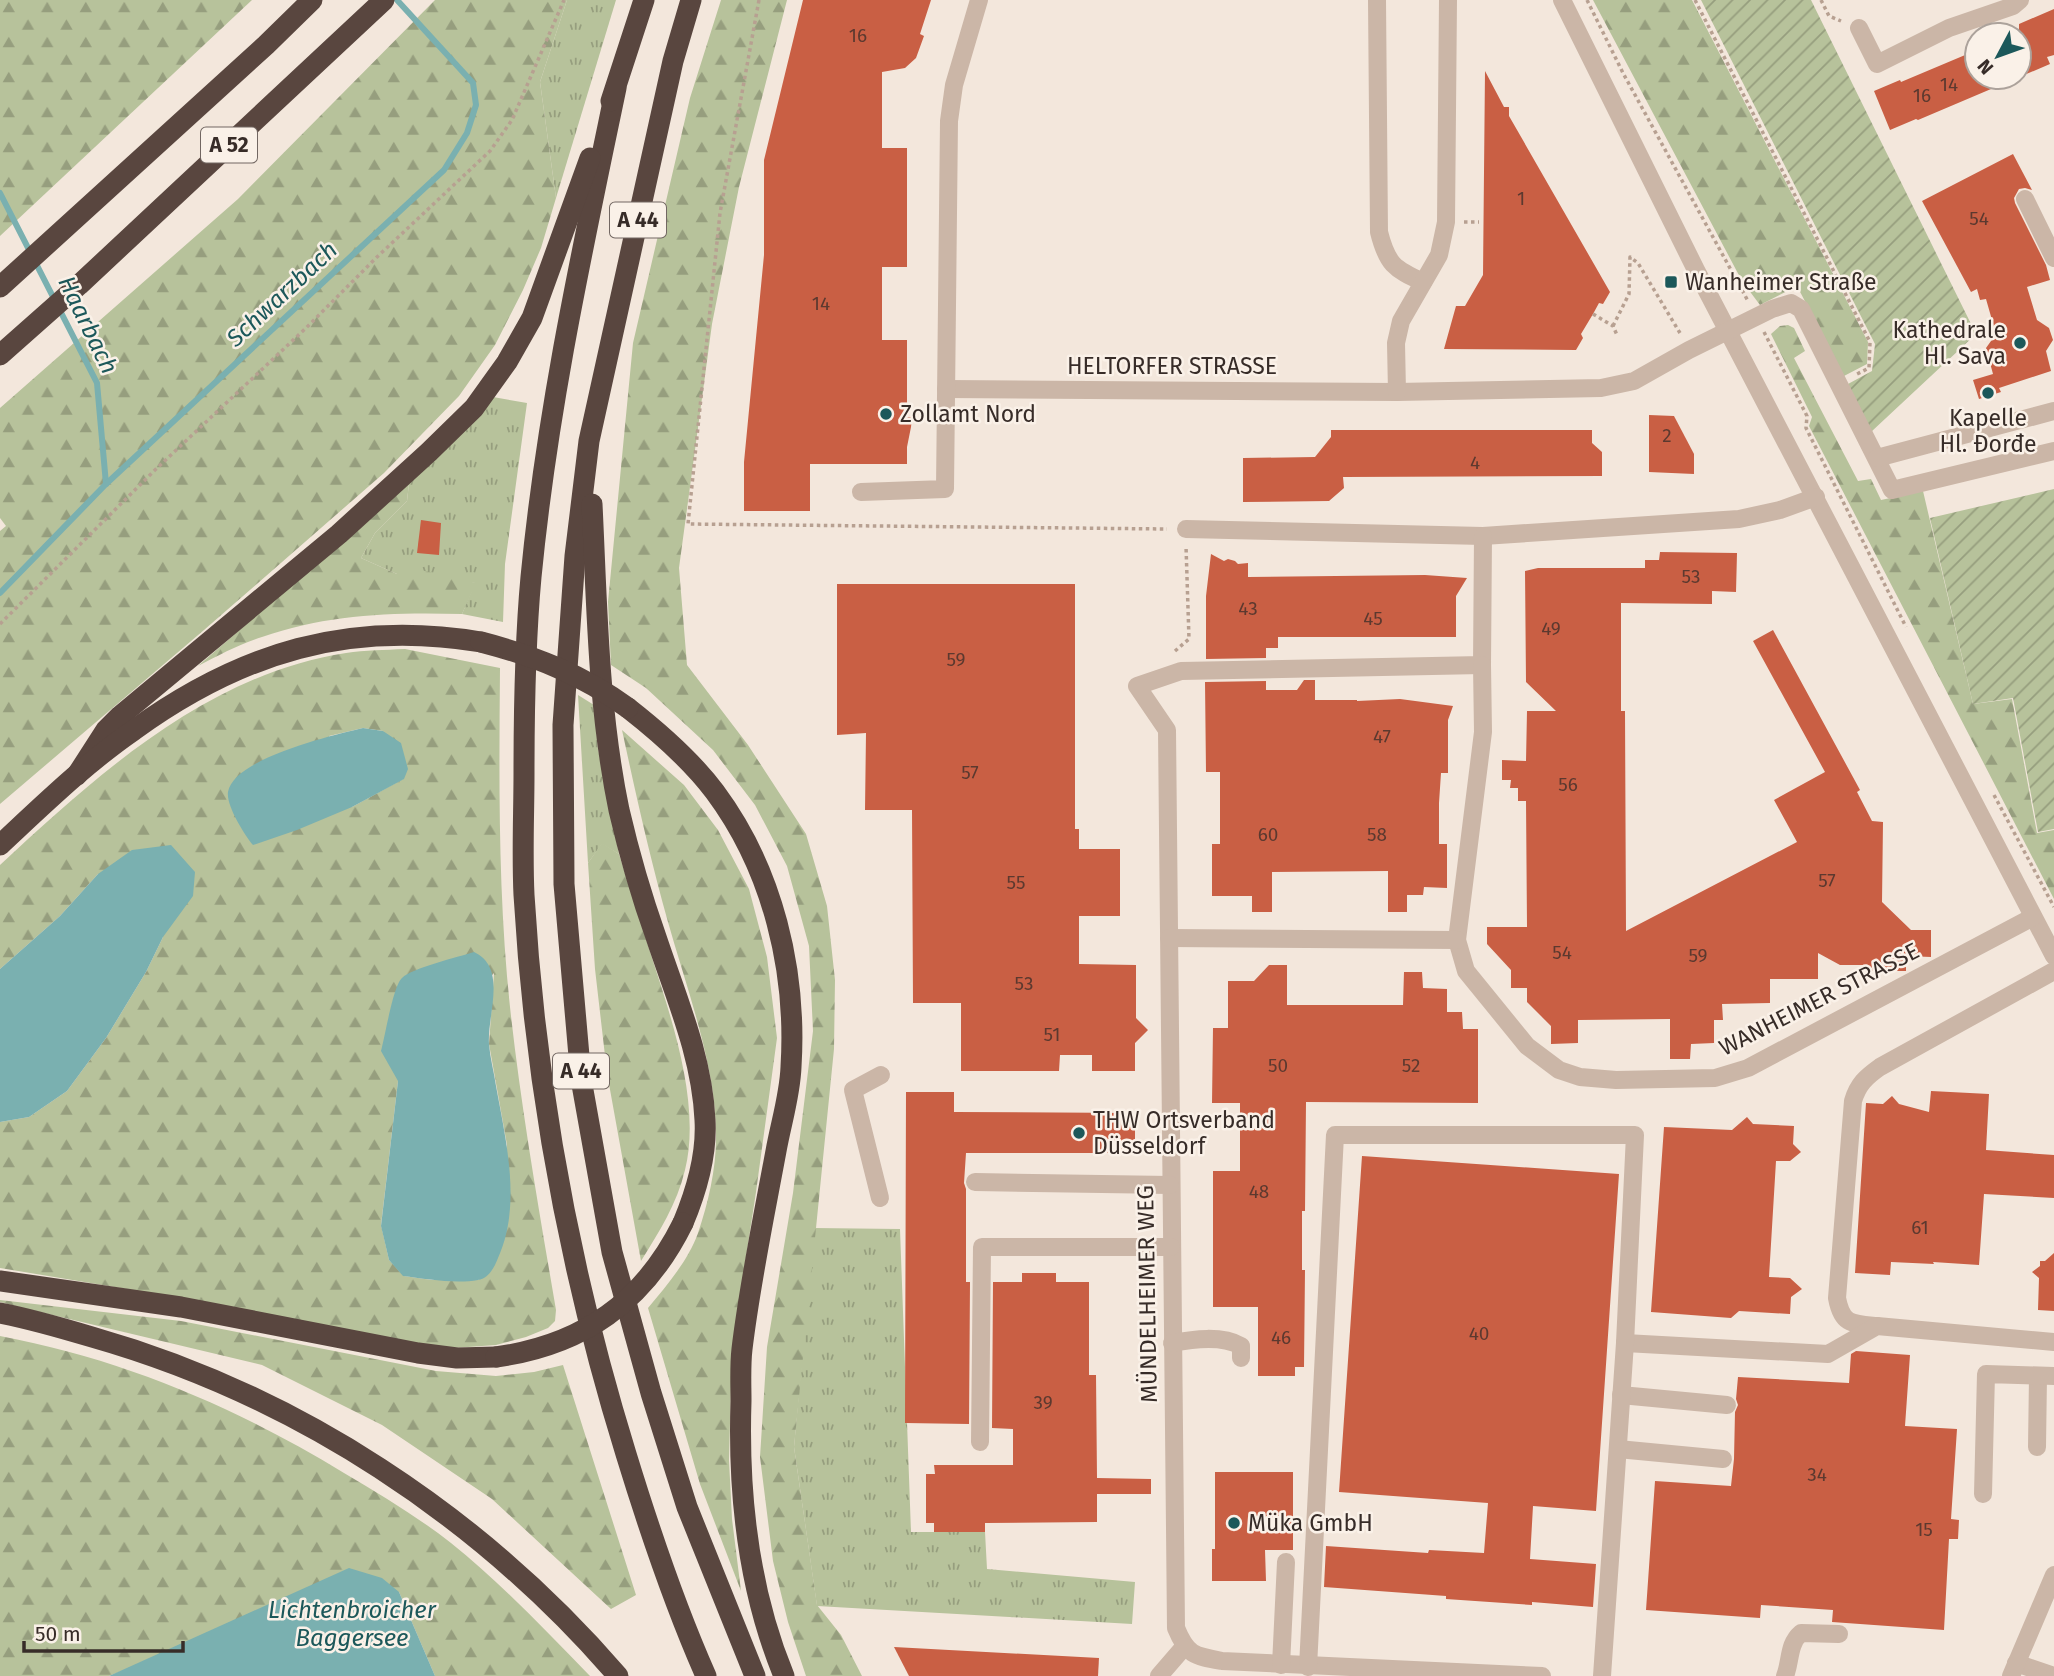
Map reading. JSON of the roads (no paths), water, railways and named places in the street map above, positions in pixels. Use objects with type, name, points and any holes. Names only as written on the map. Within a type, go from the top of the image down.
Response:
[{"type":"highway","name":"A 52","points":[[1,281],[58,233],[312,0]]},
{"type":"highway","name":"A 44","points":[[644,0],[616,88],[564,340],[546,456],[531,580],[524,722],[524,893],[542,1087],[578,1280],[607,1392],[650,1532],[706,1676]]},
{"type":"highway","name":"A 44","points":[[691,0],[673,61],[589,441],[575,556],[563,725],[564,884],[581,1079],[612,1252],[651,1393],[687,1507],[755,1676]]},
{"type":"highway","name":"A 52","points":[[0,355],[79,285],[381,3]]},
{"type":"highway","points":[[77,775],[106,730],[120,716],[339,534],[474,408],[508,362],[532,318],[616,88]]},
{"type":"highway","points":[[0,1281],[181,1307],[418,1353],[457,1358],[523,1353],[564,1340],[614,1311],[653,1272],[683,1223],[694,1192],[702,1158],[705,1122],[696,1056],[637,876],[612,768],[599,654],[589,441]]},
{"type":"highway","points":[[0,845],[77,775],[134,730],[192,693],[265,658],[318,642],[394,634],[450,637],[481,642],[552,664],[606,692],[651,726],[687,759],[729,813],[757,867],[777,922],[790,991],[791,1070],[742,1350],[739,1452],[749,1556],[773,1650],[784,1676]]},
{"type":"highway","points":[[0,1314],[23,1317],[139,1350],[209,1377],[299,1419],[372,1463],[459,1523],[530,1584],[618,1676]]},
{"type":"street","points":[[861,492],[945,489],[949,121],[954,85],[979,0]]},
{"type":"street","points":[[1377,0],[1379,232],[1384,252],[1392,264],[1399,271],[1423,282]]},
{"type":"street","points":[[1397,393],[1396,343],[1401,321],[1439,255],[1446,222],[1448,0]]},
{"type":"street","points":[[1562,0],[1728,331],[2054,956]]},
{"type":"street","points":[[1859,28],[1877,64],[1949,28],[2013,6],[2020,0]]},
{"type":"street","points":[[2025,199],[2054,258]]},
{"type":"street","points":[[1728,331],[1756,316],[1791,303],[1801,309],[1892,490],[2054,451]]},
{"type":"street","name":"HELTORFER STRASSE","points":[[946,389],[1397,393],[1601,388],[1634,381],[1728,331]]},
{"type":"street","points":[[1877,458],[2054,411]]},
{"type":"street","points":[[1186,529],[1483,536],[1739,519],[1780,510],[1816,497]]},
{"type":"street","name":"WANHEIMER STRASSE","points":[[1483,536],[1483,732],[1457,940],[1466,971],[1527,1046],[1559,1070],[1580,1077],[1616,1080],[1715,1078],[1748,1068],[2033,917]]},
{"type":"street","name":"MÜNDELHEIMER WEG","points":[[1184,1647],[1176,1628],[1167,730],[1137,686],[1181,671],[1482,665]]},
{"type":"street","points":[[1169,938],[1457,940]]},
{"type":"street","points":[[2054,971],[1880,1067],[1864,1078],[1856,1088],[1837,1298],[1839,1312],[1847,1321],[1857,1325],[2054,1342]]},
{"type":"street","points":[[880,1198],[853,1090],[881,1075]]},
{"type":"street","points":[[1308,1667],[1335,1135],[1635,1135],[1625,1343],[1602,1676]]},
{"type":"street","points":[[975,1182],[1170,1185]]},
{"type":"street","points":[[980,1442],[982,1247],[1171,1247]]},
{"type":"street","points":[[1625,1343],[1828,1354],[1877,1326]]},
{"type":"street","points":[[1172,1343],[1193,1339],[1233,1341],[1241,1346],[1241,1358]]},
{"type":"street","points":[[1983,1494],[1986,1374],[2046,1376],[2037,1447]]},
{"type":"street","points":[[1621,1395],[1727,1405]]},
{"type":"street","points":[[1618,1449],[1723,1459]]},
{"type":"street","points":[[1281,1665],[1286,1562]]},
{"type":"street","points":[[2054,1574],[2014,1669],[2054,1676]]},
{"type":"street","points":[[1785,1676],[1790,1664],[1792,1644],[1801,1633],[1839,1634]]},
{"type":"street","points":[[1159,1676],[1184,1647],[1200,1657],[1222,1661],[1542,1676]]},
{"type":"water","points":[[363,728],[383,731],[401,743],[408,769],[404,779],[352,807],[253,845],[233,812],[228,798],[234,780],[248,769],[287,750]]},
{"type":"water","points":[[171,845],[195,872],[193,896],[163,937],[146,972],[106,1038],[67,1091],[29,1117],[0,1122],[0,969],[60,916],[98,874],[132,850]]},
{"type":"water","points":[[474,952],[484,959],[493,980],[489,1044],[510,1173],[511,1195],[505,1238],[493,1269],[482,1279],[450,1281],[403,1276],[389,1260],[381,1226],[398,1081],[381,1051],[392,1001],[402,978],[425,967]]},
{"type":"water","name":"Lichtenbroicher Baggersee","points":[[349,1568],[382,1578],[399,1592],[435,1676],[109,1676]]},
{"type":"waterway","name":"Schwarzbach","points":[[0,593],[106,484],[444,170],[467,133],[476,105],[473,83],[397,0]]},
{"type":"waterway","name":"Haarbach","points":[[0,193],[97,383],[106,484]]},
{"type":"place","name":"Wanheimer Straße","points":[[1671,282]]},
{"type":"place","name":"Kathedrale Hl. Sava","points":[[2020,343]]},
{"type":"place","name":"Kapelle Hl. Đorđe","points":[[1988,393]]},
{"type":"place","name":"Zollamt Nord","points":[[886,414]]},
{"type":"place","name":"THW Ortsverband Düsseldorf","points":[[1079,1133]]},
{"type":"place","name":"Müka GmbH","points":[[1234,1523]]}]
